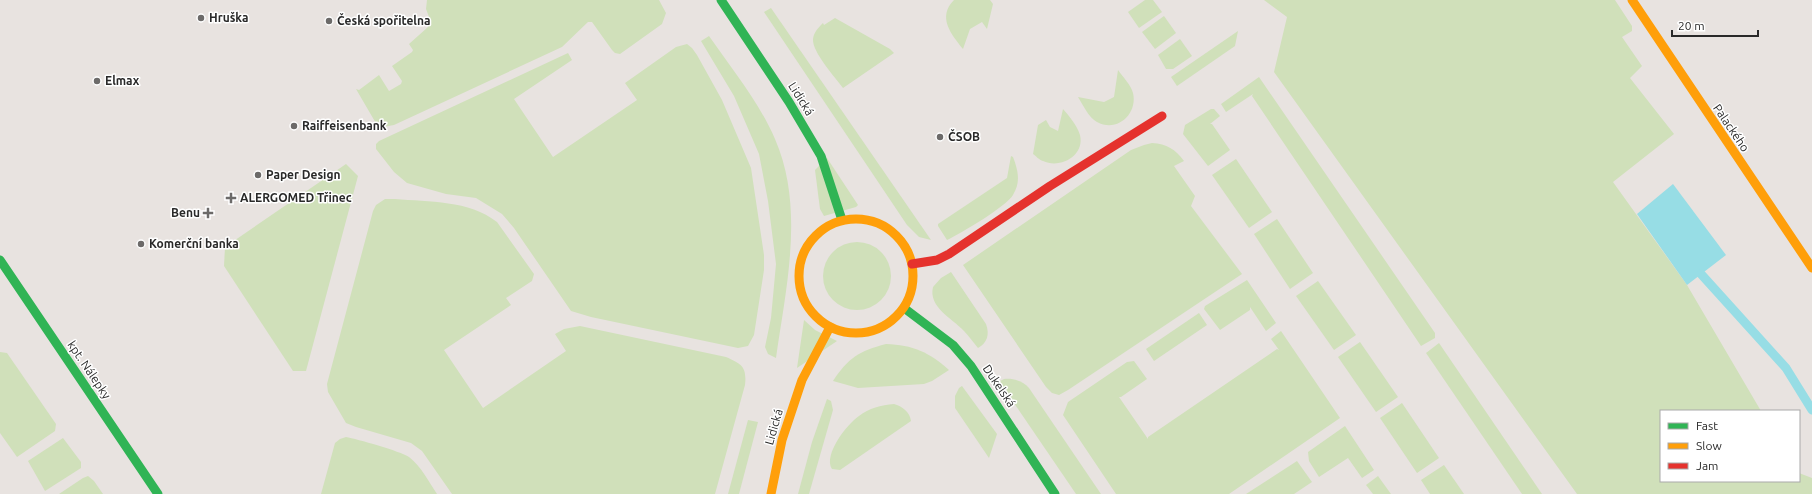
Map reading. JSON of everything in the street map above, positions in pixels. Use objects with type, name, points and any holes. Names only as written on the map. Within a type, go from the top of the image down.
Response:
[{"type":"street","name":"Lidická","points":[[721,0],[789,102],[821,156],[842,220]]},
{"type":"street","name":"Palackého","points":[[1632,0],[1812,268]]},
{"type":"street","points":[[912,264],[937,260],[949,254],[1050,186],[1162,116]]},
{"type":"street","points":[[861,218],[884,226],[894,233],[906,247],[912,264],[914,280],[911,294],[904,308],[893,320],[878,329],[862,333],[846,332],[830,327],[814,315],[803,299],[798,279],[801,260],[810,241],[824,228],[842,220],[861,218]]},
{"type":"street","name":"kpt. Nálepky","points":[[0,260],[158,494]]},
{"type":"street","name":"Dukelská","points":[[904,308],[953,345],[966,361],[1055,494]]},
{"type":"street","name":"Lidická","points":[[771,494],[782,440],[802,380],[830,327]]},
{"type":"green space","points":[[427,0],[659,0],[666,13],[662,24],[620,54],[615,53],[612,50],[592,22],[588,22],[562,47],[394,125],[383,127],[377,125],[356,89],[359,90],[379,75],[389,91],[401,84],[402,81],[392,66],[412,52],[413,50],[409,44],[428,27],[431,22],[426,9]]},
{"type":"green space","points":[[954,0],[990,0],[993,4],[987,29],[982,22],[970,29],[963,49],[950,31],[946,19],[949,6]]},
{"type":"green space","points":[[1145,0],[1153,0],[1162,12],[1139,28],[1128,12]]},
{"type":"green space","points":[[1264,0],[1615,0],[1632,26],[1632,31],[1622,37],[1642,66],[1630,78],[1674,134],[1613,182],[1687,285],[1760,410],[1660,410],[1660,482],[1800,482],[1800,473],[1812,478],[1812,494],[1577,494],[1274,72],[1287,17]]},
{"type":"green space","points":[[771,8],[931,240],[919,237],[907,225],[764,12]]},
{"type":"green space","points":[[1164,16],[1176,33],[1155,49],[1142,32]]},
{"type":"green space","points":[[835,18],[890,49],[894,53],[843,88],[816,51],[813,39],[815,32],[823,23],[824,25]]},
{"type":"green space","points":[[1238,31],[1235,46],[1177,86],[1171,77]]},
{"type":"green space","points":[[709,36],[745,86],[769,125],[784,165],[789,192],[791,220],[790,248],[788,276],[776,358],[768,354],[765,347],[771,318],[776,264],[768,201],[759,154],[734,96],[701,41]]},
{"type":"green space","points":[[1180,39],[1192,56],[1173,69],[1166,69],[1158,55]]},
{"type":"green space","points":[[687,44],[697,55],[722,100],[751,168],[764,255],[764,270],[754,335],[748,346],[738,348],[591,317],[571,311],[514,228],[502,214],[476,198],[446,194],[407,183],[394,172],[376,149],[376,144],[379,141],[568,53],[572,60],[514,99],[553,157],[637,100],[625,83],[676,47]]},
{"type":"green space","points":[[1118,70],[1129,84],[1133,93],[1134,101],[1129,114],[1124,120],[1112,125],[1104,125],[1091,118],[1078,97],[1104,102],[1114,97]]},
{"type":"green space","points":[[1259,77],[1435,333],[1435,338],[1421,346],[1252,96],[1253,94],[1226,112],[1221,104]]},
{"type":"green space","points":[[1063,109],[1079,131],[1081,142],[1079,149],[1070,159],[1063,162],[1050,163],[1039,159],[1033,154],[1038,125],[1046,120],[1050,127],[1058,131]]},
{"type":"green space","points":[[1211,109],[1214,109],[1220,116],[1210,124],[1212,124],[1230,150],[1208,166],[1183,134],[1185,125]]},
{"type":"green space","points":[[1152,143],[1170,148],[1184,161],[1174,166],[1195,196],[1191,206],[1242,274],[1068,390],[1059,395],[1052,393],[1046,387],[963,265],[1131,150]]},
{"type":"green space","points":[[1011,156],[1015,162],[1018,176],[1016,190],[1013,195],[1002,206],[972,226],[947,240],[938,224],[1007,178]]},
{"type":"green space","points":[[827,158],[858,205],[856,207],[824,216],[820,209],[815,170]]},
{"type":"green space","points":[[1236,159],[1272,212],[1249,228],[1212,175]]},
{"type":"green space","points":[[346,164],[358,176],[306,371],[293,371],[224,266],[225,247]]},
{"type":"green space","points":[[385,199],[448,203],[486,215],[497,222],[534,274],[532,281],[506,298],[511,305],[444,350],[483,408],[566,351],[555,334],[564,329],[580,326],[726,357],[740,364],[745,374],[745,385],[715,494],[452,494],[422,451],[411,443],[346,423],[328,392],[327,384],[373,211],[376,205]]},
{"type":"green space","points":[[1277,219],[1313,273],[1290,289],[1254,234]]},
{"type":"green space","points":[[850,242],[864,242],[876,248],[885,257],[891,269],[889,289],[881,300],[870,308],[864,310],[850,310],[844,308],[833,300],[825,289],[823,283],[823,269],[825,263],[833,252],[844,244]]},
{"type":"green space","points":[[951,272],[986,324],[988,335],[986,341],[978,348],[964,331],[942,312],[934,300],[932,294],[933,287],[941,278]]},
{"type":"green space","points":[[1247,280],[1276,323],[1266,331],[1250,307],[1250,310],[1220,330],[1204,309],[1205,306]]},
{"type":"green space","points":[[1318,281],[1356,335],[1334,350],[1296,296]]},
{"type":"green space","points":[[1199,313],[1207,325],[1154,361],[1146,349]]},
{"type":"green space","points":[[804,320],[815,330],[837,341],[797,368]]},
{"type":"green space","points":[[1281,331],[1340,418],[1229,494],[1116,494],[1063,415],[1068,402],[1127,362],[1134,361],[1147,379],[1119,397],[1148,439],[1148,437],[1277,349],[1279,350],[1271,339]]},
{"type":"green space","points":[[1360,342],[1398,397],[1376,412],[1338,357]]},
{"type":"green space","points":[[1439,343],[1542,494],[1522,494],[1426,353]]},
{"type":"green space","points":[[886,344],[913,348],[935,358],[949,370],[932,381],[924,384],[858,388],[833,381],[844,366],[855,356]]},
{"type":"green space","points":[[0,352],[7,353],[56,424],[55,431],[17,457],[0,433]]},
{"type":"green space","points":[[1004,379],[1018,380],[1029,388],[1101,494],[1076,494],[1001,384],[1000,381]]},
{"type":"green space","points":[[962,386],[997,434],[989,458],[955,408],[955,396],[959,388]]},
{"type":"green space","points":[[827,399],[831,401],[833,410],[809,494],[798,494],[812,442]]},
{"type":"green space","points":[[1402,403],[1439,458],[1417,473],[1380,418]]},
{"type":"green space","points":[[894,404],[905,410],[911,421],[840,470],[832,469],[830,463],[833,448],[848,426],[859,416],[871,409]]},
{"type":"green space","points":[[748,420],[758,422],[739,494],[728,494]]},
{"type":"green space","points":[[1345,426],[1374,470],[1362,478],[1348,458],[1319,477],[1309,461],[1308,452]]},
{"type":"green space","points":[[346,437],[404,454],[409,457],[421,469],[437,494],[321,494],[335,443]]},
{"type":"green space","points":[[63,438],[81,462],[81,468],[45,491],[28,461]]},
{"type":"green space","points":[[1297,461],[1312,482],[1294,494],[1246,494]]},
{"type":"green space","points":[[1444,465],[1464,494],[1430,494],[1421,480]]},
{"type":"green space","points":[[88,476],[94,481],[103,494],[59,494],[83,478]]},
{"type":"green space","points":[[1378,476],[1391,494],[1373,494],[1366,485]]},
{"type":"water","points":[[1673,184],[1726,255],[1687,285],[1637,214]]},
{"type":"waterway","points":[[1701,274],[1786,368],[1812,410]]},
{"type":"traffic: fast","points":[[721,0],[789,102],[821,156],[842,220]]},
{"type":"traffic: fast","points":[[0,260],[158,494]]},
{"type":"traffic: fast","points":[[904,308],[953,345],[971,366],[1055,494]]},
{"type":"traffic: slow","points":[[1632,0],[1812,268]]},
{"type":"traffic: slow","points":[[856,219],[878,223],[888,228],[904,244],[909,254],[913,276],[909,298],[904,308],[888,324],[878,329],[856,333],[834,329],[824,324],[808,308],[803,298],[799,276],[803,254],[808,244],[824,228],[834,223],[856,219]]},
{"type":"traffic: slow","points":[[771,494],[782,440],[802,380],[830,327]]},
{"type":"traffic: jam","points":[[912,264],[937,260],[949,254],[1050,186],[1162,116]]},
{"type":"place","name":"Hruška","points":[[201,18]]},
{"type":"place","name":"Česká spořitelna","points":[[329,21]]},
{"type":"place","name":"Elmax","points":[[97,81]]},
{"type":"place","name":"Raiffeisenbank","points":[[294,126]]},
{"type":"place","name":"ČSOB","points":[[940,137]]},
{"type":"place","name":"Paper Design","points":[[258,175]]},
{"type":"place","name":"ALERGOMED Třinec","points":[[231,198]]},
{"type":"place","name":"Benu","points":[[208,213]]},
{"type":"place","name":"Komerční banka","points":[[141,244]]}]
